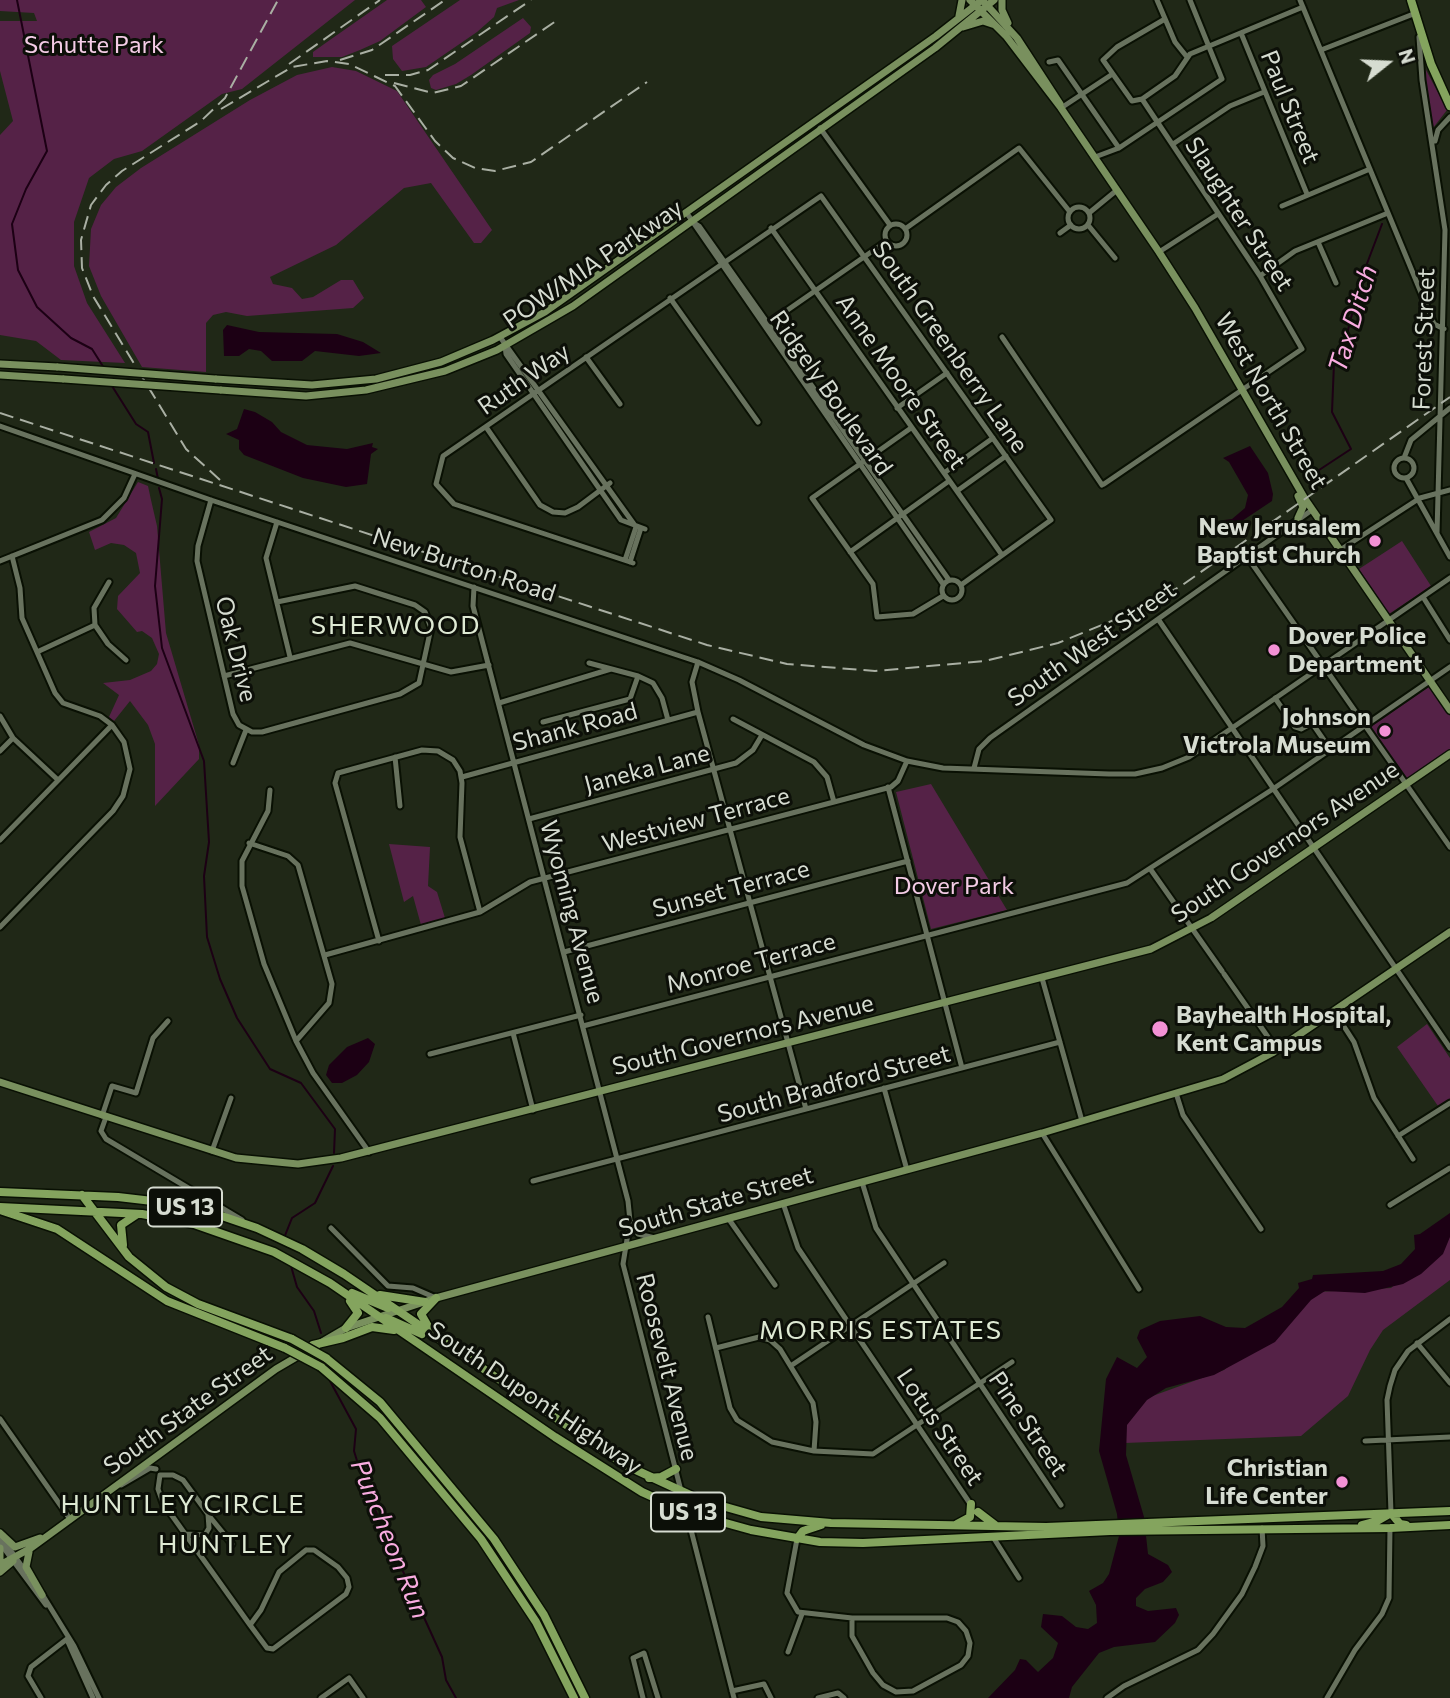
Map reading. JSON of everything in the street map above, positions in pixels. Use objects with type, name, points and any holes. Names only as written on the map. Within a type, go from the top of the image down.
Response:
[{"type":"highway","name":"Forest Street","points":[[1411,0],[1440,89],[1450,106]]},
{"type":"highway","name":"South Dupont Highway","points":[[0,1192],[82,1195],[186,1207],[257,1228],[302,1249],[370,1292],[513,1392],[648,1478],[701,1500],[761,1517],[831,1523],[1262,1528],[1338,1528],[1388,1518]]},
{"type":"highway","points":[[82,1195],[129,1257],[175,1293],[292,1339],[326,1358],[385,1408],[494,1539],[544,1615],[585,1698]]},
{"type":"highway","name":"South Dupont Highway","points":[[0,1208],[142,1214],[222,1232],[303,1266],[555,1437],[642,1492],[703,1517],[797,1539],[863,1543],[993,1537],[1111,1527]]},
{"type":"highway","points":[[0,1208],[36,1220],[74,1239],[167,1301],[285,1348],[321,1367],[380,1418],[481,1539],[536,1622],[574,1698]]},
{"type":"highway","points":[[129,1257],[120,1239],[121,1225],[131,1216],[142,1214]]},
{"type":"highway","points":[[303,1266],[355,1305],[357,1317],[346,1328]]},
{"type":"highway","points":[[330,1283],[398,1311]]},
{"type":"highway","points":[[370,1292],[394,1299],[425,1302]]},
{"type":"highway","points":[[436,1298],[423,1310],[421,1319],[458,1352]]},
{"type":"highway","points":[[379,1316],[412,1328],[513,1392]]},
{"type":"highway","points":[[313,1345],[372,1327],[407,1336]]},
{"type":"highway","points":[[555,1437],[561,1432],[571,1434],[603,1455],[619,1461]]},
{"type":"highway","points":[[648,1478],[661,1477],[676,1469]]},
{"type":"highway","points":[[686,1510],[690,1503],[701,1500]]},
{"type":"highway","points":[[955,1525],[970,1517],[971,1504]]},
{"type":"highway","points":[[1388,1518],[1405,1512],[1450,1510]]},
{"type":"highway","points":[[978,1512],[998,1526]]},
{"type":"highway","points":[[690,1527],[695,1519],[703,1517]]},
{"type":"highway","name":"South Dupont Highway","points":[[1150,1527],[1388,1518]]},
{"type":"highway","points":[[1388,1518],[1400,1524],[1415,1526],[1450,1525]]},
{"type":"highway","points":[[769,1534],[786,1529],[792,1521]]},
{"type":"highway","points":[[797,1539],[810,1528],[831,1523]]},
{"type":"highway","points":[[949,1539],[977,1534],[981,1526]]},
{"type":"main road","points":[[962,0],[957,24],[983,21],[999,28]]},
{"type":"main road","points":[[1002,0],[1003,13],[1017,38]]},
{"type":"main road","name":"POW/MIA Parkway","points":[[0,375],[306,396],[366,390],[445,371],[505,346],[573,306],[935,48],[982,2]]},
{"type":"main road","name":"West North Street","points":[[982,2],[1017,38],[1055,94],[1061,108]]},
{"type":"main road","name":"West North Street","points":[[982,2],[1061,108],[1159,252],[1312,510],[1450,710]]},
{"type":"main road","name":"POW/MIA Parkway","points":[[0,364],[312,384],[376,379],[441,362],[500,337],[545,312],[821,116],[957,24]]},
{"type":"main road","points":[[820,128],[821,116]]},
{"type":"main road","points":[[1283,460],[1303,505],[1298,519]]},
{"type":"main road","name":"South Governors Avenue","points":[[0,1082],[212,1151],[268,1163],[325,1161],[369,1152],[1151,949],[1192,929],[1450,754]]},
{"type":"main road","name":"South State Street","points":[[0,1572],[203,1420],[313,1345],[346,1328],[436,1298],[1042,1133],[1231,1075],[1277,1049],[1450,932]]},
{"type":"main road","points":[[0,1534],[15,1547],[51,1533]]},
{"type":"main road","points":[[0,1545],[0,1564]]},
{"type":"main road","points":[[31,1548],[26,1558],[26,1567],[42,1595]]},
{"type":"main road","name":"South State Street","points":[[0,1564],[13,1560]]},
{"type":"street","points":[[1157,0],[1181,52],[1187,57]]},
{"type":"street","points":[[1094,157],[1119,148],[1222,79],[1190,0]]},
{"type":"street","points":[[1300,0],[1434,324],[1444,329]]},
{"type":"street","points":[[1165,19],[1105,55],[1104,64],[1132,101],[1142,99],[1175,76],[1187,57],[1303,7]]},
{"type":"street","points":[[1321,50],[1416,13]]},
{"type":"street","name":"Forest Street","points":[[1418,23],[1422,80],[1435,147],[1445,230],[1437,533]]},
{"type":"street","name":"Paul Street","points":[[1241,33],[1307,194]]},
{"type":"street","points":[[1049,62],[1058,60],[1119,148]]},
{"type":"street","points":[[1061,108],[1111,75]]},
{"type":"street","points":[[1172,144],[1230,106],[1264,92]]},
{"type":"street","name":"Slaughter Street","points":[[1142,99],[1260,276],[1302,349],[1242,388]]},
{"type":"street","points":[[1435,147],[1438,130],[1450,117]]},
{"type":"street","points":[[820,128],[890,225]]},
{"type":"street","points":[[905,229],[1019,148],[1057,200],[1070,212],[1071,225]]},
{"type":"street","points":[[1282,206],[1370,169]]},
{"type":"street","points":[[1088,213],[1117,190]]},
{"type":"street","name":"Ruth Way","points":[[606,487],[641,528],[629,562],[477,512],[447,499],[436,484],[443,456],[818,195]]},
{"type":"street","name":"South Greenberry Lane","points":[[818,195],[1051,520],[1002,555]]},
{"type":"street","points":[[1070,212],[1079,208],[1088,213]]},
{"type":"street","name":"Ridgely Boulevard","points":[[686,212],[862,462],[897,518],[946,582]]},
{"type":"street","points":[[1088,213],[1088,225],[1115,258]]},
{"type":"street","points":[[1260,276],[1295,251],[1388,213]]},
{"type":"street","points":[[1159,252],[1219,214]]},
{"type":"street","points":[[897,224],[905,229],[907,235],[902,244],[896,246],[887,241],[886,231],[890,225],[897,224]]},
{"type":"street","points":[[1071,225],[1078,229],[1088,225]]},
{"type":"street","points":[[1060,233],[1071,225]]},
{"type":"street","name":"Anne Moore Street","points":[[772,228],[1002,555]]},
{"type":"street","points":[[766,325],[887,241]]},
{"type":"street","points":[[1318,242],[1336,283]]},
{"type":"street","points":[[670,298],[758,422]]},
{"type":"street","name":"Ridgely Boulevard","points":[[766,325],[823,401],[826,411]]},
{"type":"street","points":[[486,427],[540,505],[553,512],[565,513],[606,487],[506,354],[500,337]]},
{"type":"street","points":[[1002,337],[1103,485],[1242,388]]},
{"type":"street","points":[[586,357],[620,404]]},
{"type":"street","points":[[897,408],[947,373]]},
{"type":"street","points":[[1404,458],[1413,466],[1412,473],[1406,478],[1399,477],[1394,471],[1395,463],[1404,458],[1411,440],[1450,408]]},
{"type":"street","name":"New Burton Road","points":[[0,426],[211,500],[698,662],[739,680],[864,745],[907,761],[943,768],[1110,774],[1146,772],[1186,758],[1450,578]]},
{"type":"street","points":[[862,462],[902,513],[946,582],[943,596],[913,614],[877,617],[873,584],[812,498],[862,462],[911,428]]},
{"type":"street","points":[[943,473],[993,438]]},
{"type":"street","points":[[957,491],[1006,456]]},
{"type":"street","points":[[0,561],[102,520],[124,498],[135,474]]},
{"type":"street","points":[[1406,478],[1450,557]]},
{"type":"street","points":[[850,552],[949,481]]},
{"type":"street","points":[[1340,550],[1418,500],[1450,490]]},
{"type":"street","name":"Oak Drive","points":[[211,500],[198,546],[197,561],[233,714],[246,730],[262,732],[400,694],[419,683],[425,665]]},
{"type":"street","name":"South West Street","points":[[974,768],[979,749],[990,738],[1312,510]]},
{"type":"street","points":[[277,522],[266,558],[290,657]]},
{"type":"street","points":[[946,582],[961,585],[1002,555]]},
{"type":"street","points":[[1246,555],[1450,847]]},
{"type":"street","points":[[0,927],[113,811],[129,781],[129,761],[124,742],[112,725],[100,716],[63,703],[55,693],[22,618],[20,589],[12,556]]},
{"type":"street","points":[[109,582],[94,608],[95,625],[108,644],[126,660]]},
{"type":"street","points":[[943,596],[951,601],[958,599],[962,593],[961,585]]},
{"type":"street","points":[[277,603],[355,586],[415,605],[425,612],[430,623],[425,665]]},
{"type":"street","name":"Wyoming Avenue","points":[[474,587],[473,606],[618,1160],[630,1220],[625,1247]]},
{"type":"street","points":[[1423,597],[1450,640]]},
{"type":"street","points":[[1158,619],[1450,1048]]},
{"type":"street","points":[[37,652],[95,625]]},
{"type":"street","points":[[224,676],[290,657],[356,643],[456,673],[489,665]]},
{"type":"street","points":[[698,662],[692,682],[698,712],[806,1109]]},
{"type":"street","points":[[589,663],[638,676],[658,690],[668,720]]},
{"type":"street","name":"Monroe Terrace","points":[[583,1026],[1112,888],[1151,870],[1450,667]]},
{"type":"street","points":[[499,703],[611,669]]},
{"type":"street","points":[[543,722],[630,699],[638,676]]},
{"type":"street","points":[[1275,698],[1295,727],[1301,729],[1312,723],[1330,749]]},
{"type":"street","name":"Shank Road","points":[[462,777],[698,712]]},
{"type":"street","points":[[0,716],[13,738],[58,780]]},
{"type":"street","points":[[733,719],[823,769],[834,802]]},
{"type":"street","points":[[0,840],[112,725]]},
{"type":"street","points":[[233,763],[246,730]]},
{"type":"street","name":"Janeka Lane","points":[[529,819],[743,760],[762,735]]},
{"type":"street","points":[[0,751],[13,738]]},
{"type":"street","points":[[379,941],[335,783],[338,773],[422,750],[438,751],[453,760],[462,777],[459,830],[480,912]]},
{"type":"street","points":[[395,757],[400,806]]},
{"type":"street","points":[[907,761],[898,781],[888,787],[962,1068]]},
{"type":"street","name":"Westview Terrace","points":[[325,955],[480,912],[517,888],[545,878],[888,787]]},
{"type":"street","points":[[270,790],[268,811],[242,861],[242,886],[264,964],[296,1041],[313,1073],[369,1152]]},
{"type":"street","points":[[249,843],[288,856],[298,865],[332,984],[330,1003],[296,1041]]},
{"type":"street","name":"Sunset Terrace","points":[[564,952],[908,861]]},
{"type":"street","points":[[1151,870],[1277,1049]]},
{"type":"street","points":[[1042,978],[1082,1121]]},
{"type":"street","points":[[1334,1011],[1354,1042],[1374,1098],[1413,1159]]},
{"type":"street","points":[[430,1054],[581,1016]]},
{"type":"street","points":[[168,1021],[153,1038],[136,1093],[112,1086],[102,1136],[257,1228]]},
{"type":"street","points":[[513,1033],[533,1110]]},
{"type":"street","name":"South Bradford Street","points":[[533,1181],[1060,1042]]},
{"type":"street","points":[[884,1088],[906,1170]]},
{"type":"street","points":[[1176,1093],[1183,1115],[1261,1229]]},
{"type":"street","points":[[212,1151],[231,1098]]},
{"type":"street","points":[[1398,1136],[1450,1103]]},
{"type":"street","points":[[1042,1133],[1139,1289]]},
{"type":"street","points":[[1390,1205],[1450,1168]]},
{"type":"street","name":"Pine Street","points":[[862,1182],[874,1225],[1061,1505]]},
{"type":"street","points":[[186,1207],[197,1204],[194,1192]]},
{"type":"street","name":"Lotus Street","points":[[783,1203],[795,1243],[978,1512],[981,1526]]},
{"type":"street","points":[[728,1218],[775,1285]]},
{"type":"street","points":[[630,1220],[638,1234],[658,1238]]},
{"type":"street","points":[[331,1228],[388,1286],[413,1288],[436,1298]]},
{"type":"street","name":"Roosevelt Avenue","points":[[625,1247],[623,1264],[734,1698]]},
{"type":"street","points":[[792,1365],[944,1263]]},
{"type":"street","points":[[708,1317],[730,1408],[737,1420],[772,1443],[814,1451],[873,1454],[1012,1362]]},
{"type":"street","points":[[1327,1698],[1355,1650],[1386,1606],[1392,1583],[1388,1518],[1390,1386],[1402,1359],[1417,1343],[1450,1319]]},
{"type":"street","points":[[716,1348],[751,1338],[765,1338],[775,1343],[792,1365],[813,1403],[816,1422],[814,1451]]},
{"type":"street","points":[[1417,1343],[1450,1383]]},
{"type":"street","points":[[0,1419],[70,1519]]},
{"type":"street","points":[[1365,1441],[1450,1437]]},
{"type":"street","points":[[150,1461],[158,1472],[160,1499],[198,1553],[250,1625],[267,1648],[273,1649],[346,1594],[349,1587],[347,1578],[338,1567],[314,1550],[306,1550],[279,1572],[261,1610],[250,1625]]},
{"type":"street","points":[[109,1491],[150,1468],[183,1479],[232,1544]]},
{"type":"street","points":[[198,1553],[196,1544],[209,1528],[208,1514]]},
{"type":"street","points":[[1107,1698],[1124,1686],[1198,1650],[1213,1634],[1242,1594],[1255,1567],[1262,1546],[1262,1528]]},
{"type":"street","points":[[184,1532],[201,1536]]},
{"type":"street","points":[[0,1534],[13,1560],[68,1639],[94,1697]]},
{"type":"street","points":[[993,1537],[1019,1578]]},
{"type":"street","points":[[797,1539],[787,1593],[792,1607],[803,1614],[852,1618],[953,1619],[969,1636],[968,1656],[961,1665],[913,1691],[896,1692],[883,1685],[873,1673],[852,1636],[852,1618]]},
{"type":"street","points":[[0,1545],[42,1595],[46,1605]]},
{"type":"street","points":[[788,1652],[803,1614]]},
{"type":"street","points":[[41,1698],[28,1676],[31,1667],[68,1639]]},
{"type":"street","points":[[643,1698],[633,1658],[644,1653],[658,1698]]},
{"type":"street","points":[[321,1698],[349,1678],[363,1698]]},
{"type":"street","points":[[732,1691],[764,1684],[771,1698]]},
{"type":"street","points":[[818,1698],[838,1693],[844,1698]]},
{"type":"green space","name":"Schutte Park","points":[[0,0],[355,0],[242,89],[222,94],[142,151],[114,159],[89,178],[74,222],[74,266],[87,303],[125,363],[61,360],[36,341],[0,335],[0,135],[13,121],[0,71],[0,21],[37,21],[34,13],[0,11]]},
{"type":"green space","points":[[387,0],[421,0],[426,7],[380,41],[360,50],[342,57],[313,57],[313,52]]},
{"type":"green space","points":[[460,0],[519,0],[497,8],[494,17],[477,32],[426,67],[402,71],[393,59],[392,46]]},
{"type":"green space","points":[[523,18],[531,27],[530,33],[456,84],[436,90],[431,88],[429,80],[433,75],[455,64]]},
{"type":"green space","points":[[332,67],[356,71],[397,91],[492,230],[481,243],[474,243],[431,183],[404,188],[336,245],[270,277],[273,284],[292,288],[302,299],[313,297],[341,280],[353,280],[364,298],[353,308],[247,316],[226,312],[213,315],[206,323],[206,372],[142,367],[101,296],[89,266],[91,229],[101,205],[116,187],[141,168],[250,100],[297,75]]},
{"type":"green space","points":[[1424,69],[1447,110],[1433,128]]},
{"type":"green space","points":[[138,482],[148,486],[157,526],[166,633],[199,745],[199,759],[155,806],[155,744],[148,725],[130,701],[114,721],[109,717],[119,695],[103,683],[130,680],[151,671],[157,664],[159,654],[152,638],[142,631],[137,632],[117,609],[118,596],[140,573],[136,553],[124,545],[111,543],[95,550],[89,532],[116,518]]},
{"type":"green space","points":[[1402,541],[1431,586],[1389,614],[1359,569]]},
{"type":"green space","points":[[1430,686],[1450,716],[1450,749],[1405,780],[1369,728]]},
{"type":"green space","name":"Dover Park","points":[[931,784],[1007,910],[931,929],[896,792]]},
{"type":"green space","points":[[389,844],[430,847],[428,886],[437,892],[445,918],[421,925],[413,896],[404,902]]},
{"type":"green space","points":[[1427,1024],[1450,1058],[1450,1099],[1438,1106],[1397,1047]]},
{"type":"green space","points":[[1450,1233],[1450,1280],[1383,1330],[1370,1350],[1348,1396],[1301,1436],[1125,1443],[1125,1420],[1147,1398],[1224,1370],[1317,1292],[1391,1288]]},
{"type":"shaded area","points":[[227,325],[259,332],[337,334],[363,342],[381,353],[359,356],[315,351],[302,361],[272,361],[261,351],[249,349],[239,356],[224,356],[223,330]]},
{"type":"shaded area","points":[[244,409],[255,412],[272,422],[281,432],[307,445],[347,449],[373,443],[372,447],[378,449],[371,454],[367,484],[346,487],[303,478],[244,455],[239,449],[239,440],[226,434],[237,429]]},
{"type":"shaded area","points":[[1250,446],[1268,473],[1272,501],[1236,525],[1224,520],[1232,519],[1245,508],[1248,495],[1229,462],[1223,458]]},
{"type":"shaded area","points":[[368,1038],[375,1044],[369,1062],[357,1075],[342,1083],[332,1083],[326,1075],[329,1065],[347,1047]]},
{"type":"shaded area","points":[[1450,1213],[1450,1237],[1443,1254],[1421,1274],[1403,1284],[1365,1293],[1325,1291],[1311,1300],[1275,1342],[1214,1375],[1166,1388],[1147,1400],[1127,1425],[1126,1455],[1144,1517],[1148,1554],[1168,1565],[1172,1572],[1163,1582],[1145,1589],[1136,1598],[1136,1606],[1148,1611],[1176,1608],[1179,1615],[1175,1623],[1155,1642],[1114,1647],[1099,1653],[1072,1687],[1069,1698],[988,1698],[1015,1670],[1020,1659],[1026,1660],[1038,1672],[1053,1658],[1058,1643],[1041,1627],[1043,1614],[1062,1616],[1076,1627],[1088,1629],[1097,1623],[1096,1605],[1089,1591],[1103,1583],[1109,1574],[1119,1536],[1117,1514],[1099,1451],[1106,1379],[1117,1357],[1137,1368],[1147,1357],[1137,1338],[1140,1330],[1160,1321],[1200,1316],[1226,1327],[1245,1328],[1282,1307],[1299,1288],[1298,1283],[1312,1279],[1313,1275],[1383,1271],[1401,1264],[1415,1249],[1414,1235],[1420,1234]]},
{"type":"waterway","name":"Puncheon Run","points":[[17,0],[47,151],[26,189],[12,224],[18,270],[37,307],[71,338],[92,349],[104,368]]},
{"type":"waterway","name":"Tax Ditch","points":[[1313,474],[1351,449],[1332,412],[1334,363],[1344,346],[1360,282],[1382,224]]},
{"type":"waterway","name":"Puncheon Run","points":[[112,386],[136,424],[148,432],[154,463]]},
{"type":"waterway","name":"Puncheon Run","points":[[156,469],[158,479]]},
{"type":"waterway","name":"Puncheon Run","points":[[159,488],[162,499],[155,586],[162,648],[204,761],[209,842],[204,876],[207,937],[220,979],[237,1018],[270,1069],[301,1083],[335,1129],[334,1153]]},
{"type":"waterway","name":"Puncheon Run","points":[[284,1238],[292,1218],[315,1203],[333,1166]]},
{"type":"waterway","name":"Puncheon Run","points":[[291,1266],[297,1287],[314,1311],[321,1333]]},
{"type":"waterway","name":"Puncheon Run","points":[[330,1381],[356,1429],[354,1451],[366,1490],[442,1657],[446,1680],[456,1698]]},
{"type":"railway","points":[[220,480],[186,449],[93,296],[82,268],[81,240],[91,205],[106,185],[122,171],[201,121],[225,98],[278,0]]},
{"type":"railway","points":[[289,64],[380,0]]},
{"type":"railway","points":[[340,60],[372,50],[445,0]]},
{"type":"railway","points":[[385,75],[410,75],[428,70],[531,0]]},
{"type":"railway","points":[[394,83],[433,93],[461,86],[556,21]]},
{"type":"railway","points":[[221,109],[292,67],[327,61],[349,64],[395,86],[435,141],[453,158],[475,168],[495,171],[531,162],[647,82]]},
{"type":"railway","points":[[0,413],[707,645],[787,664],[875,671],[985,661],[1058,643],[1131,613],[1181,586],[1450,397]]},
{"type":"place","name":"New Jerusalem Baptist Church","points":[[1375,541]]},
{"type":"place","name":"Dover Police Department","points":[[1274,650]]},
{"type":"place","name":"Johnson Victrola Museum","points":[[1385,731]]},
{"type":"place","name":"Bayhealth Hospital, Kent Campus","points":[[1160,1029]]},
{"type":"place","name":"Christian Life Center","points":[[1342,1482]]},
{"type":"district","name":"SHERWOOD","points":[[396,625]]},
{"type":"district","name":"MORRIS ESTATES","points":[[881,1330]]},
{"type":"district","name":"HUNTLEY CIRCLE","points":[[183,1504]]},
{"type":"district","name":"HUNTLEY","points":[[226,1544]]}]
